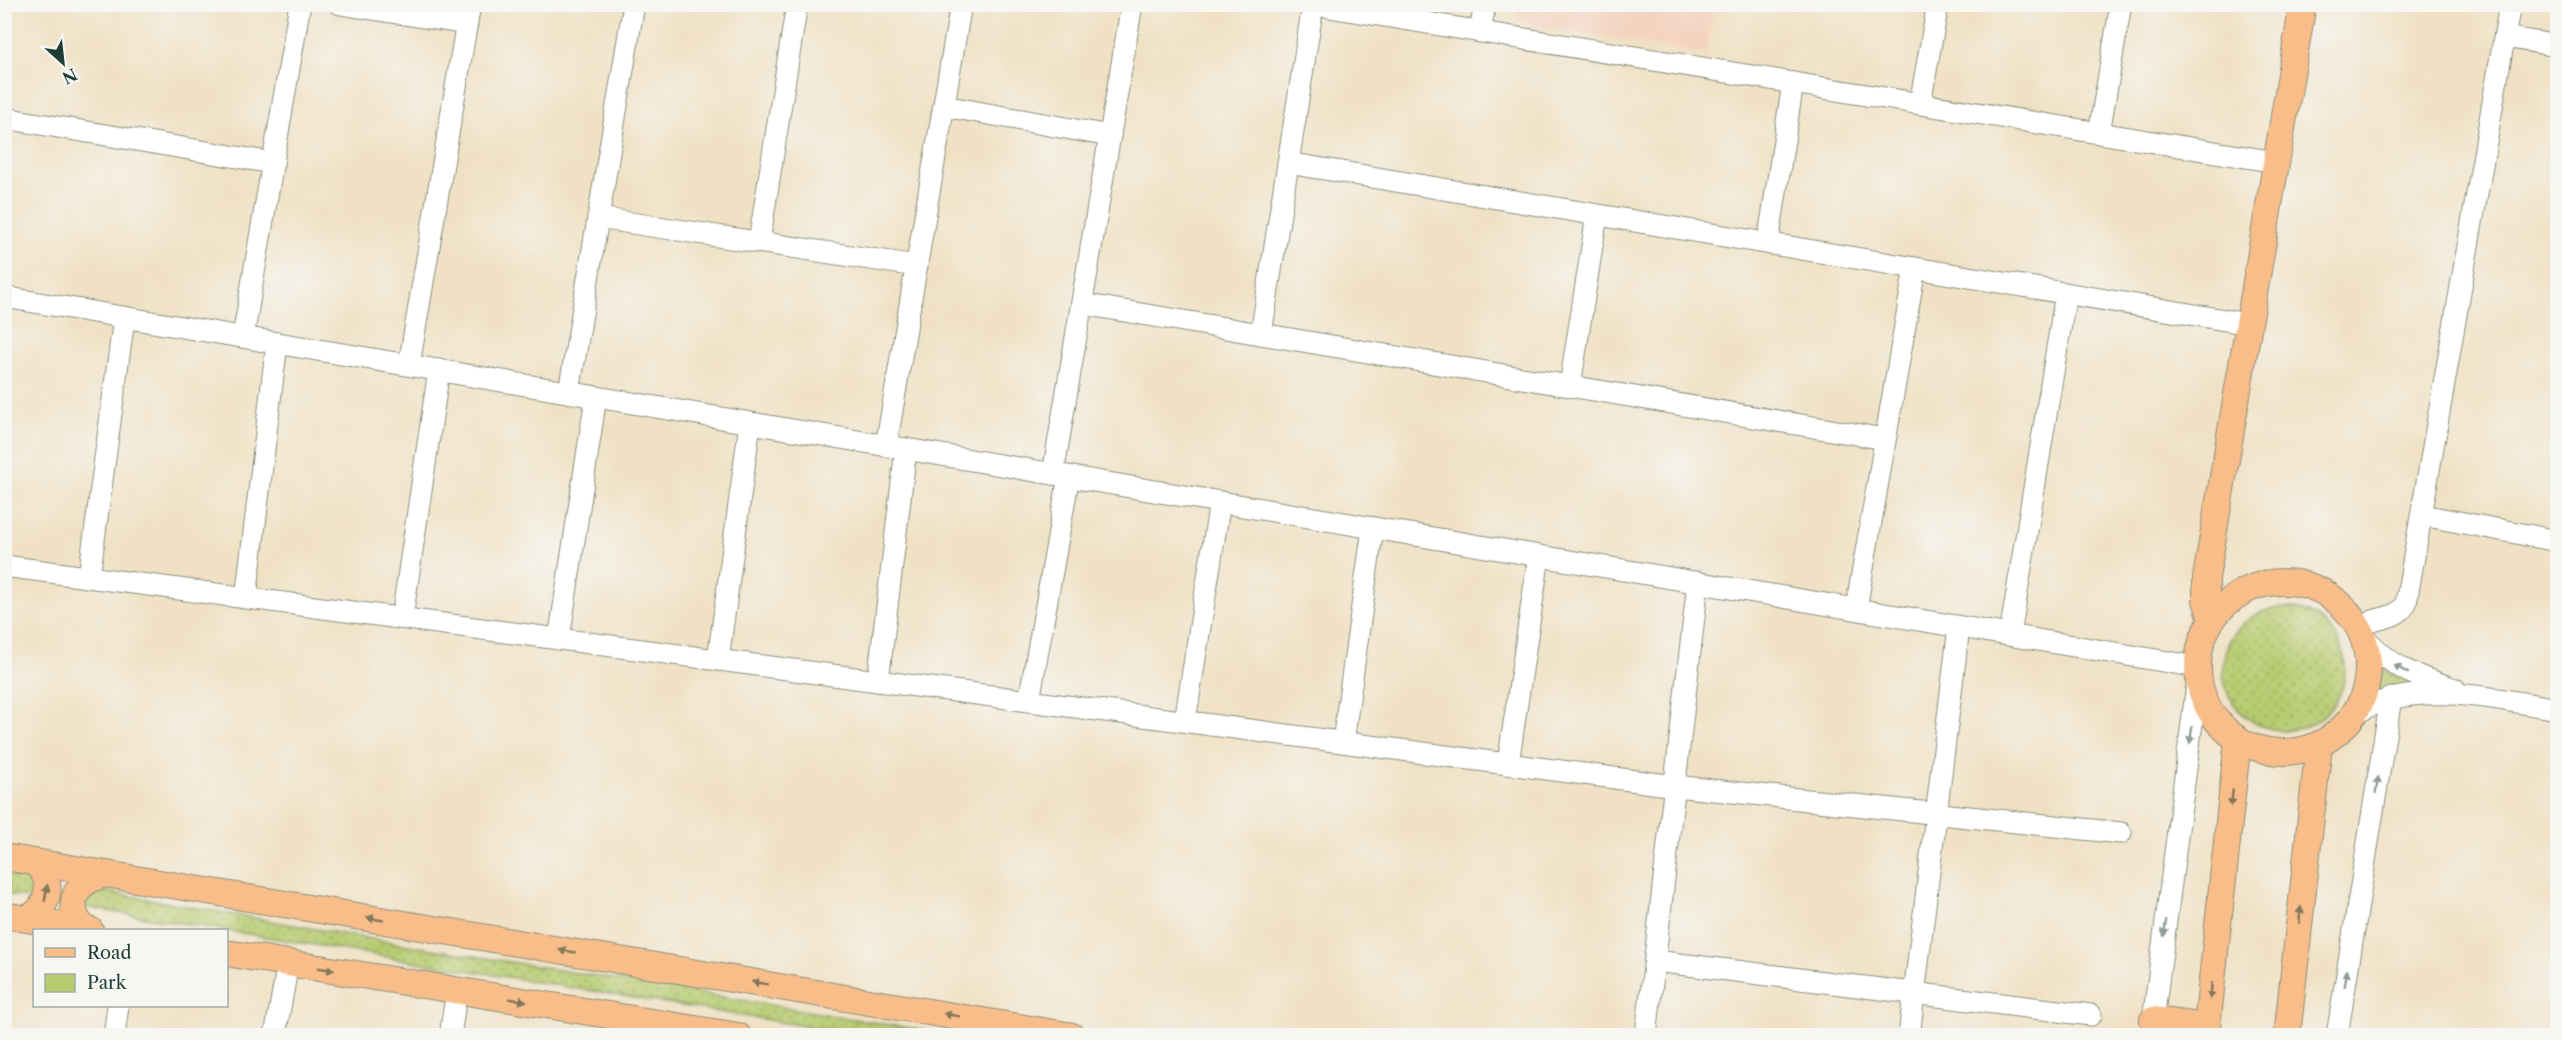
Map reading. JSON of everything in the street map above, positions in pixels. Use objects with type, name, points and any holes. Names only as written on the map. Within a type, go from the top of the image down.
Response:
[{"type":"main road","points":[[2212,620],[2206,600],[2206,578],[2303,4]]},
{"type":"main road","points":[[2289,582],[2306,584],[2338,601],[2362,632],[2368,661],[2367,686],[2353,716],[2343,728],[2319,744],[2292,752],[2264,750],[2238,739],[2219,723],[2205,701],[2198,672],[2199,650],[2212,620],[2238,595],[2262,585],[2289,582]]},
{"type":"main road","points":[[2152,1028],[2206,1031],[2238,739]]},
{"type":"main road","points":[[2291,1035],[2319,744]]},
{"type":"main road","points":[[4,857],[1072,1035]]},
{"type":"main road","points":[[16,917],[36,914],[47,898],[47,878],[36,862]]},
{"type":"main road","points":[[87,929],[75,913],[76,894],[88,879],[107,874]]},
{"type":"main road","points":[[16,917],[82,929]]},
{"type":"main road","points":[[228,953],[738,1035]]},
{"type":"street","points":[[243,337],[300,4]]},
{"type":"street","points":[[340,4],[468,14],[409,365]]},
{"type":"street","points":[[568,392],[634,4]]},
{"type":"street","points":[[759,242],[797,4]]},
{"type":"street","points":[[878,681],[896,448],[917,266],[961,4]]},
{"type":"street","points":[[1029,701],[1061,475],[1082,304],[1132,4]]},
{"type":"street","points":[[1480,32],[1485,4]]},
{"type":"street","points":[[1920,104],[1938,4]]},
{"type":"street","points":[[2099,133],[2121,4]]},
{"type":"street","points":[[2475,696],[2412,675],[2380,654],[2362,632],[2372,620],[2396,615],[2406,603],[2511,4]]},
{"type":"street","points":[[1261,334],[1312,5],[2276,162]]},
{"type":"street","points":[[2505,37],[2558,45]]},
{"type":"street","points":[[1767,243],[1793,83]]},
{"type":"street","points":[[944,106],[1110,136]]},
{"type":"street","points":[[4,118],[273,163]]},
{"type":"street","points":[[1288,163],[2249,324]]},
{"type":"street","points":[[1570,386],[1597,215]]},
{"type":"street","points":[[598,218],[917,266]]},
{"type":"street","points":[[1856,609],[1915,268]]},
{"type":"street","points":[[2010,635],[2066,293]]},
{"type":"street","points":[[4,297],[2010,635],[2198,672],[2152,1028]]},
{"type":"street","points":[[1082,304],[1885,439]]},
{"type":"street","points":[[88,577],[124,318]]},
{"type":"street","points":[[246,598],[277,344]]},
{"type":"street","points":[[402,618],[439,370]]},
{"type":"street","points":[[559,639],[596,397]]},
{"type":"street","points":[[718,660],[750,423]]},
{"type":"street","points":[[1185,721],[1220,502]]},
{"type":"street","points":[[2422,515],[2558,541]]},
{"type":"street","points":[[1343,742],[1373,528]]},
{"type":"street","points":[[1508,764],[1539,556]]},
{"type":"street","points":[[4,566],[1675,786],[2121,833]]},
{"type":"street","points":[[1646,1035],[1698,582]]},
{"type":"street","points":[[1909,1035],[1959,627]]},
{"type":"street","points":[[2353,716],[2366,707],[2391,698],[2425,695],[2475,696],[2558,709]]},
{"type":"street","points":[[2337,1035],[2391,698]]},
{"type":"street","points":[[1655,961],[2091,1015]]},
{"type":"street","points":[[275,1035],[288,963]]},
{"type":"street","points":[[450,1035],[457,990]]},
{"type":"street","points":[[114,1035],[118,1007]]},
{"type":"shaded area","points":[[1519,4],[1714,5],[1706,54],[1516,22]]},
{"type":"green space","points":[[2284,608],[2307,613],[2318,618],[2327,626],[2335,635],[2340,646],[2345,669],[2340,692],[2335,703],[2327,712],[2318,720],[2307,725],[2284,730],[2261,725],[2250,720],[2241,712],[2233,703],[2228,692],[2223,669],[2228,646],[2233,635],[2241,626],[2250,618],[2261,613]]},
{"type":"green space","points":[[2380,668],[2419,686],[2376,693],[2382,675]]},
{"type":"green space","points":[[4,875],[33,879],[39,885],[36,895],[29,898],[5,894]]},
{"type":"green space","points":[[91,889],[378,940],[951,1035],[859,1035],[90,908],[81,904]]}]
